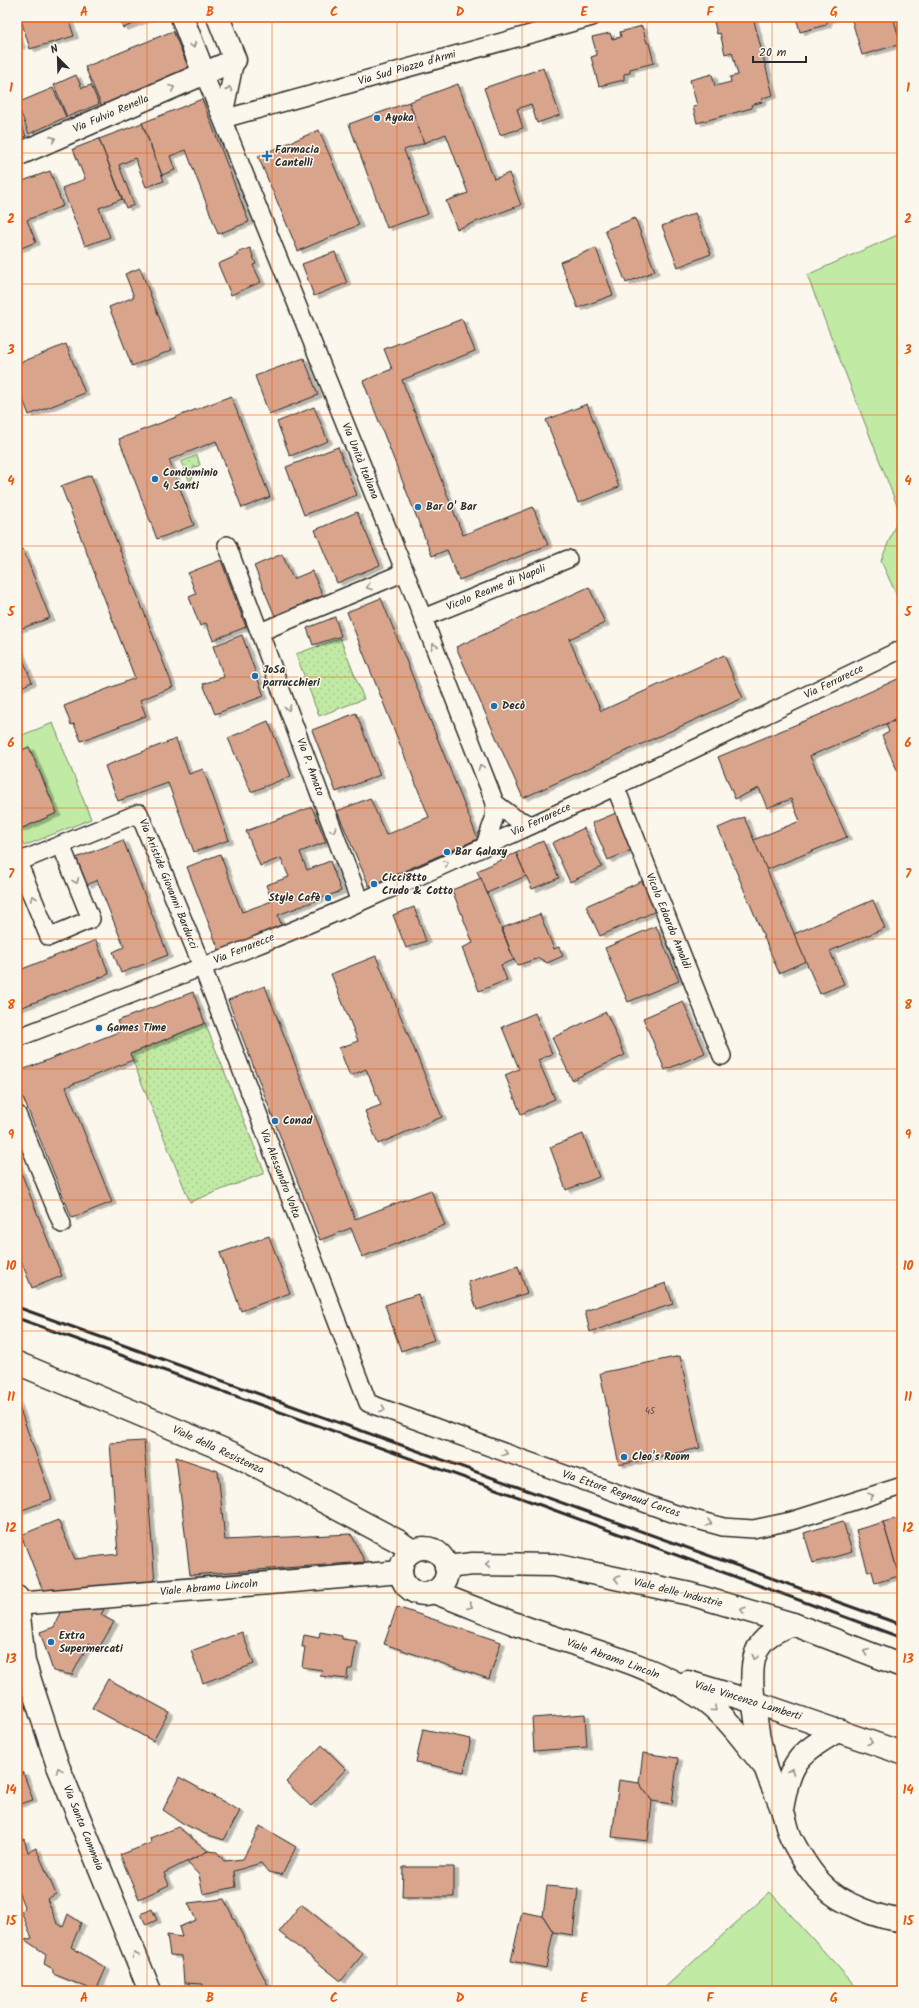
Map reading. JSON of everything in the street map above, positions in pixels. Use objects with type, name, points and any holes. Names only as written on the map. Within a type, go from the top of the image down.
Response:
[{"type":"street","name":"Via Unità Italiana","points":[[182,17],[405,572],[495,803],[494,819],[485,845]]},
{"type":"street","points":[[218,17],[235,60],[223,119]]},
{"type":"street","name":"Via Sud Piazza d'Armi","points":[[223,119],[592,17]]},
{"type":"street","points":[[204,74],[235,60]]},
{"type":"street","name":"Via Fulvio Renella","points":[[17,155],[204,74]]},
{"type":"street","name":"Via P. Amato","points":[[227,545],[360,902]]},
{"type":"street","name":"Vicolo Reame di Napoli","points":[[423,618],[568,559]]},
{"type":"street","points":[[260,632],[405,572]]},
{"type":"street","name":"Via Ferrarecce","points":[[17,1038],[202,966],[360,902],[532,825],[902,649]]},
{"type":"street","name":"Vicolo Edoardo Amaldi","points":[[615,786],[722,1056]]},
{"type":"street","points":[[495,803],[515,818],[532,825]]},
{"type":"street","name":"Via Aristide Giovanni Barducci","points":[[61,845],[91,919],[49,937],[18,862],[139,813],[202,966]]},
{"type":"street","name":"Via Alessandro Volta","points":[[202,966],[359,1382]]},
{"type":"street","points":[[17,1114],[62,1224]]},
{"type":"street","name":"Viale della Resistenza","points":[[17,1362],[234,1454],[398,1541],[412,1551]]},
{"type":"street","name":"Via Ettore Regnaud Carcas","points":[[359,1382],[368,1403],[672,1513],[723,1527],[753,1529],[791,1521],[902,1486]]},
{"type":"street","points":[[419,1549],[434,1551],[444,1560],[446,1567],[444,1582],[433,1592],[426,1594],[412,1590],[403,1580],[401,1572],[404,1560],[412,1551],[419,1549]]},
{"type":"street","name":"Viale delle Industrie","points":[[446,1567],[473,1564],[554,1565],[690,1594],[793,1624],[902,1666]]},
{"type":"street","name":"Viale Abramo Lincoln","points":[[18,1602],[401,1572]]},
{"type":"street","name":"Viale Abramo Lincoln","points":[[433,1592],[514,1624],[658,1674],[699,1696],[713,1708],[727,1722],[765,1767]]},
{"type":"street","name":"Via Santa Commaia","points":[[18,1602],[21,1654],[58,1766],[150,1991]]},
{"type":"street","name":"Viale Abramo Lincoln","points":[[793,1624],[775,1631],[764,1640],[756,1652],[752,1678],[754,1702],[765,1767],[792,1839],[807,1866],[826,1888],[851,1904],[868,1911],[902,1920]]},
{"type":"street","name":"Viale Vincenzo Lamberti","points":[[658,1674],[754,1702],[839,1730],[902,1753]]},
{"type":"street","points":[[782,1809],[787,1781],[794,1765],[808,1749],[839,1730]]},
{"type":"green space","points":[[902,233],[902,607],[881,561],[900,513],[807,275]]},
{"type":"green space","points":[[197,455],[200,465],[193,468],[195,473],[190,482],[181,462]]},
{"type":"green space","points":[[340,638],[364,699],[319,716],[296,654]]},
{"type":"green space","points":[[53,723],[91,819],[24,846],[18,830],[57,813],[29,747],[17,752],[17,737]]},
{"type":"green space","points":[[205,1023],[265,1173],[190,1202],[130,1054]]},
{"type":"green space","points":[[770,1892],[860,1991],[661,1991]]},
{"type":"building","points":[[20,17],[68,17],[74,36],[30,49]]},
{"type":"building","points":[[119,17],[151,17],[123,28]]},
{"type":"building","points":[[732,17],[753,17],[773,95],[763,98],[762,102],[751,105],[752,108],[697,123],[693,107],[697,105],[690,80],[712,74],[715,86],[731,82],[730,77],[738,75],[732,52],[725,54],[720,33],[717,34],[714,22]]},
{"type":"building","points":[[796,17],[834,18],[828,20],[826,25],[800,32]]},
{"type":"building","points":[[851,17],[893,17],[901,44],[862,55]]},
{"type":"building","points":[[642,26],[647,43],[649,43],[654,63],[630,69],[630,73],[624,74],[624,80],[599,86],[591,57],[597,55],[592,37],[610,33],[612,39],[621,37],[620,32]]},
{"type":"building","points":[[173,31],[190,71],[102,107],[85,67]]},
{"type":"building","points":[[17,34],[21,46],[17,47]]},
{"type":"building","points":[[543,68],[560,115],[537,123],[531,104],[517,109],[523,128],[500,135],[484,88]]},
{"type":"building","points":[[76,75],[82,88],[91,85],[99,104],[67,117],[54,85]]},
{"type":"building","points":[[458,84],[494,179],[509,173],[521,205],[457,229],[446,201],[468,193],[446,134],[424,143],[409,102]]},
{"type":"building","points":[[53,88],[66,117],[29,134],[17,103]]},
{"type":"building","points":[[202,99],[249,222],[218,234],[186,150],[170,156],[175,170],[162,175],[142,123]]},
{"type":"building","points":[[409,102],[424,143],[404,150],[428,214],[387,228],[349,124]]},
{"type":"building","points":[[17,115],[26,136],[17,139]]},
{"type":"building","points":[[142,123],[164,181],[146,187],[135,158],[119,165],[134,205],[126,208],[99,139]]},
{"type":"building","points":[[319,130],[359,225],[298,251],[258,156]]},
{"type":"building","points":[[99,139],[122,199],[99,208],[110,237],[85,246],[62,188],[85,179],[73,149]]},
{"type":"building","points":[[50,171],[63,206],[27,220],[36,242],[19,249],[17,245],[17,183]]},
{"type":"building","points":[[695,213],[711,254],[678,267],[662,226]]},
{"type":"building","points":[[635,218],[655,271],[626,283],[605,230]]},
{"type":"building","points":[[250,248],[256,264],[253,265],[261,282],[231,295],[218,264],[238,255],[236,253]]},
{"type":"building","points":[[596,248],[613,295],[578,308],[560,262]]},
{"type":"building","points":[[335,252],[347,283],[314,296],[302,264]]},
{"type":"building","points":[[140,268],[172,350],[132,366],[109,307],[134,297],[125,274]]},
{"type":"building","points":[[462,319],[475,351],[402,380],[463,535],[533,507],[548,545],[459,580],[447,550],[432,556],[363,381],[392,369],[384,349]]},
{"type":"building","points":[[66,344],[85,393],[29,415],[17,384],[17,364]]},
{"type":"building","points":[[304,358],[318,395],[269,414],[255,376]]},
{"type":"building","name":"Condominio 4 Santi","points":[[231,396],[270,497],[242,508],[216,441],[169,460],[194,525],[157,539],[119,439]]},
{"type":"building","points":[[587,404],[619,487],[578,503],[546,420]]},
{"type":"building","points":[[314,407],[328,441],[290,456],[277,422]]},
{"type":"building","points":[[338,447],[357,495],[304,515],[286,467]]},
{"type":"building","points":[[91,475],[173,687],[140,700],[146,716],[81,741],[74,724],[71,725],[64,706],[135,678],[61,486]]},
{"type":"building","points":[[357,512],[380,565],[337,583],[315,530]]},
{"type":"building","points":[[23,549],[50,618],[17,630],[17,551]]},
{"type":"building","points":[[282,554],[293,579],[312,571],[323,596],[275,616],[254,566]]},
{"type":"building","points":[[221,560],[246,627],[213,640],[206,623],[200,626],[189,597],[196,594],[188,573]]},
{"type":"building","points":[[589,587],[605,623],[569,639],[601,711],[724,655],[743,698],[523,798],[456,647]]},
{"type":"building","points":[[381,598],[478,839],[369,886],[337,811],[370,798],[386,835],[429,817],[347,612]]},
{"type":"building","points":[[335,617],[341,636],[313,645],[307,628]]},
{"type":"building","points":[[242,635],[264,696],[215,714],[203,684],[224,677],[213,646]]},
{"type":"building","points":[[17,644],[32,682],[17,689]]},
{"type":"building","points":[[902,677],[902,717],[810,756],[847,837],[766,870],[753,840],[800,821],[791,799],[767,808],[759,788],[735,799],[718,757],[819,715]]},
{"type":"building","points":[[356,713],[380,775],[336,792],[312,730]]},
{"type":"building","points":[[268,721],[291,776],[251,792],[228,738]]},
{"type":"building","points":[[894,721],[898,730],[902,728],[902,781],[882,736],[889,732],[886,724]]},
{"type":"building","points":[[176,739],[189,774],[203,769],[229,840],[194,852],[168,783],[118,801],[105,766]]},
{"type":"building","points":[[29,747],[57,813],[18,830],[17,752]]},
{"type":"building","points":[[312,807],[326,842],[300,852],[307,870],[330,861],[341,891],[278,915],[283,930],[220,953],[187,867],[220,854],[242,912],[272,901],[266,885],[289,877],[281,858],[260,866],[246,831]]},
{"type":"building","points":[[621,811],[637,848],[608,860],[592,823]]},
{"type":"building","points":[[744,817],[806,961],[779,973],[718,828]]},
{"type":"building","points":[[584,828],[602,867],[570,882],[552,843]]},
{"type":"building","points":[[123,840],[168,955],[121,973],[113,952],[124,947],[97,880],[87,885],[76,858]]},
{"type":"building","points":[[543,841],[559,878],[532,889],[516,853]]},
{"type":"building","points":[[516,853],[526,876],[487,893],[477,871]]},
{"type":"building","points":[[481,878],[514,960],[501,965],[507,980],[479,991],[462,948],[473,943],[452,890]]},
{"type":"building","points":[[642,881],[656,911],[600,936],[586,906]]},
{"type":"building","points":[[873,900],[885,928],[830,951],[844,984],[820,994],[794,934]]},
{"type":"building","points":[[414,907],[426,941],[406,948],[393,915]]},
{"type":"building","points":[[540,914],[554,949],[559,947],[563,956],[547,963],[539,958],[518,965],[514,960],[502,928]]},
{"type":"building","points":[[656,926],[679,981],[628,1002],[605,948]]},
{"type":"building","points":[[96,940],[109,974],[17,1009],[17,971]]},
{"type":"building","points":[[376,956],[442,1117],[378,1144],[365,1111],[381,1105],[366,1069],[350,1076],[339,1048],[358,1041],[331,974]]},
{"type":"building","points":[[265,986],[355,1219],[431,1190],[445,1225],[362,1257],[351,1228],[320,1240],[228,1000]]},
{"type":"building","points":[[193,992],[205,1023],[130,1054],[133,1060],[66,1087],[112,1202],[72,1218],[17,1083],[17,1072],[121,1031],[117,1021]]},
{"type":"building","points":[[683,1001],[705,1053],[665,1070],[643,1018]]},
{"type":"building","points":[[606,1012],[625,1055],[572,1080],[552,1038]]},
{"type":"building","points":[[535,1013],[552,1054],[538,1060],[555,1099],[521,1114],[505,1075],[519,1069],[502,1027]]},
{"type":"building","points":[[583,1134],[599,1177],[566,1190],[550,1147]]},
{"type":"building","points":[[17,1162],[62,1276],[32,1288],[17,1251]]},
{"type":"building","points":[[269,1236],[290,1293],[241,1311],[220,1253]]},
{"type":"building","points":[[518,1266],[527,1293],[477,1310],[468,1282]]},
{"type":"building","points":[[666,1283],[673,1304],[590,1332],[585,1311]]},
{"type":"building","points":[[418,1294],[434,1340],[401,1351],[385,1305]]},
{"type":"building","points":[[680,1356],[700,1448],[619,1465],[600,1373]]},
{"type":"building","points":[[17,1401],[52,1499],[17,1512]]},
{"type":"building","points":[[144,1441],[155,1583],[43,1591],[21,1535],[58,1520],[75,1559],[118,1554],[110,1443]]},
{"type":"building","points":[[176,1457],[218,1471],[225,1540],[351,1534],[365,1562],[190,1575]]},
{"type":"building","points":[[902,1517],[902,1575],[899,1576],[883,1522]]},
{"type":"building","points":[[843,1521],[852,1552],[813,1563],[804,1533]]},
{"type":"building","points":[[883,1522],[899,1576],[875,1583],[872,1571],[868,1572],[856,1530]]},
{"type":"building","points":[[105,1607],[101,1615],[114,1622],[99,1648],[89,1643],[72,1675],[53,1671],[40,1632],[54,1627],[61,1610]]},
{"type":"building","points":[[397,1607],[501,1642],[489,1679],[384,1644]]},
{"type":"building","points":[[242,1632],[254,1664],[203,1683],[191,1651]]},
{"type":"building","points":[[320,1632],[342,1636],[342,1639],[357,1641],[352,1669],[348,1669],[347,1679],[320,1676],[322,1670],[302,1667],[305,1647],[302,1647],[304,1635],[319,1638]]},
{"type":"building","points":[[108,1679],[169,1712],[153,1741],[92,1708]]},
{"type":"building","points":[[585,1714],[587,1747],[534,1751],[532,1718]]},
{"type":"building","points":[[423,1729],[471,1739],[464,1772],[416,1762]]},
{"type":"building","points":[[322,1745],[346,1769],[311,1806],[286,1782]]},
{"type":"building","points":[[643,1753],[678,1758],[672,1804],[652,1801],[639,1783]]},
{"type":"building","points":[[23,1772],[33,1800],[17,1805],[17,1774]]},
{"type":"building","points":[[179,1777],[240,1811],[224,1840],[205,1834],[184,1824],[163,1810]]},
{"type":"building","points":[[619,1780],[639,1783],[652,1801],[648,1841],[612,1837]]},
{"type":"building","points":[[260,1826],[296,1847],[282,1875],[268,1872],[261,1863],[234,1871],[236,1887],[203,1894],[199,1875],[187,1862],[208,1851],[217,1852],[224,1861],[243,1859]]},
{"type":"building","points":[[178,1827],[208,1851],[164,1873],[169,1885],[139,1899],[120,1855],[151,1843],[150,1838]]},
{"type":"building","points":[[24,1839],[28,1852],[36,1848],[56,1894],[47,1899],[57,1923],[63,1927],[68,1914],[81,1923],[71,1947],[106,1968],[96,1991],[53,1974],[53,1970],[44,1965],[46,1954],[25,1940],[32,1938],[21,1911],[25,1909],[17,1889],[17,1842]]},
{"type":"building","points":[[403,1867],[454,1867],[454,1897],[402,1897]]},
{"type":"building","points":[[547,1886],[578,1889],[573,1935],[553,1932],[543,1916]]},
{"type":"building","points":[[224,1899],[271,1991],[203,1991],[203,1984],[184,1983],[182,1956],[170,1955],[167,1935],[182,1937],[179,1927],[196,1920],[188,1903]]},
{"type":"building","points":[[301,1904],[363,1954],[341,1981],[279,1932]]},
{"type":"building","points":[[152,1909],[157,1920],[146,1925],[141,1914]]},
{"type":"building","points":[[522,1912],[543,1916],[553,1932],[546,1968],[511,1961]]},
{"type":"railway","points":[[17,1307],[902,1625]]},
{"type":"railway","points":[[17,1318],[524,1499],[902,1638]]},
{"type":"place","name":"Ayoka","points":[[377,118]]},
{"type":"place","name":"Farmacia Cantelli","points":[[267,156]]},
{"type":"place","name":"Condominio 4 Santi","points":[[155,479]]},
{"type":"place","name":"Bar O' Bar","points":[[418,507]]},
{"type":"place","name":"JoSa parrucchieri","points":[[255,676]]},
{"type":"place","name":"Decò","points":[[494,706]]},
{"type":"place","name":"Bar Galaxy","points":[[447,852]]},
{"type":"place","name":"Cicci8tto Crudo & Cotto","points":[[374,884]]},
{"type":"place","name":"Style Cafè","points":[[328,898]]},
{"type":"place","name":"Games Time","points":[[99,1028]]},
{"type":"place","name":"Conad","points":[[275,1121]]},
{"type":"place","name":"Cleo's Room","points":[[624,1457]]},
{"type":"place","name":"Extra Supermercati","points":[[51,1642]]}]
